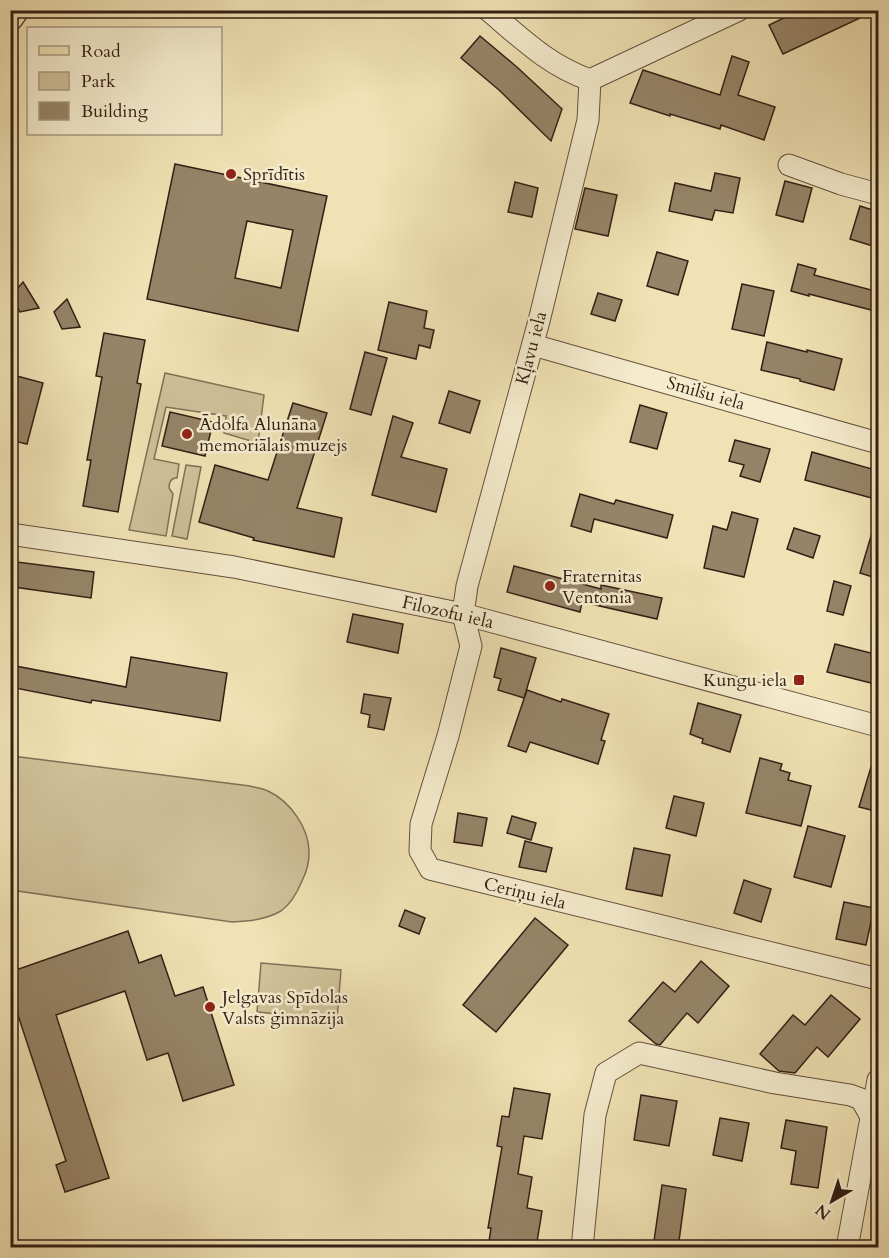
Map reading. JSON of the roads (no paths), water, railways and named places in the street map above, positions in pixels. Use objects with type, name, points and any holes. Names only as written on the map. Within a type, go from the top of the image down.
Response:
[{"type":"main road","points":[[10,17],[15,10]]},
{"type":"street","points":[[488,10],[544,58],[572,74],[590,80],[735,12]]},
{"type":"street","name":"Kļavu iela","points":[[463,614],[467,586],[480,534],[533,345],[588,120],[590,80]]},
{"type":"street","points":[[789,165],[841,184],[879,194]]},
{"type":"street","name":"Smilšu iela","points":[[533,345],[879,443]]},
{"type":"street","name":"Filozofu iela","points":[[10,534],[234,567],[463,614],[879,726]]},
{"type":"street","name":"Ceriņu iela","points":[[463,614],[471,646],[448,736],[421,824],[420,851],[430,869],[879,979]]},
{"type":"street","points":[[582,1248],[594,1115],[606,1073],[639,1053],[774,1083],[850,1095],[861,1100],[875,1119]]},
{"type":"street","points":[[847,1248],[875,1119],[879,1080]]},
{"type":"place","name":"Sprīdītis","points":[[231,174]]},
{"type":"place","name":"Ādolfa Alunāna memoriālais muzejs","points":[[187,434]]},
{"type":"place","name":"Fraternitas Ventonia","points":[[550,586]]},
{"type":"place","name":"Kungu iela","points":[[799,680]]},
{"type":"place","name":"Jelgavas Spīdolas Valsts ģimnāzija","points":[[210,1007]]}]
